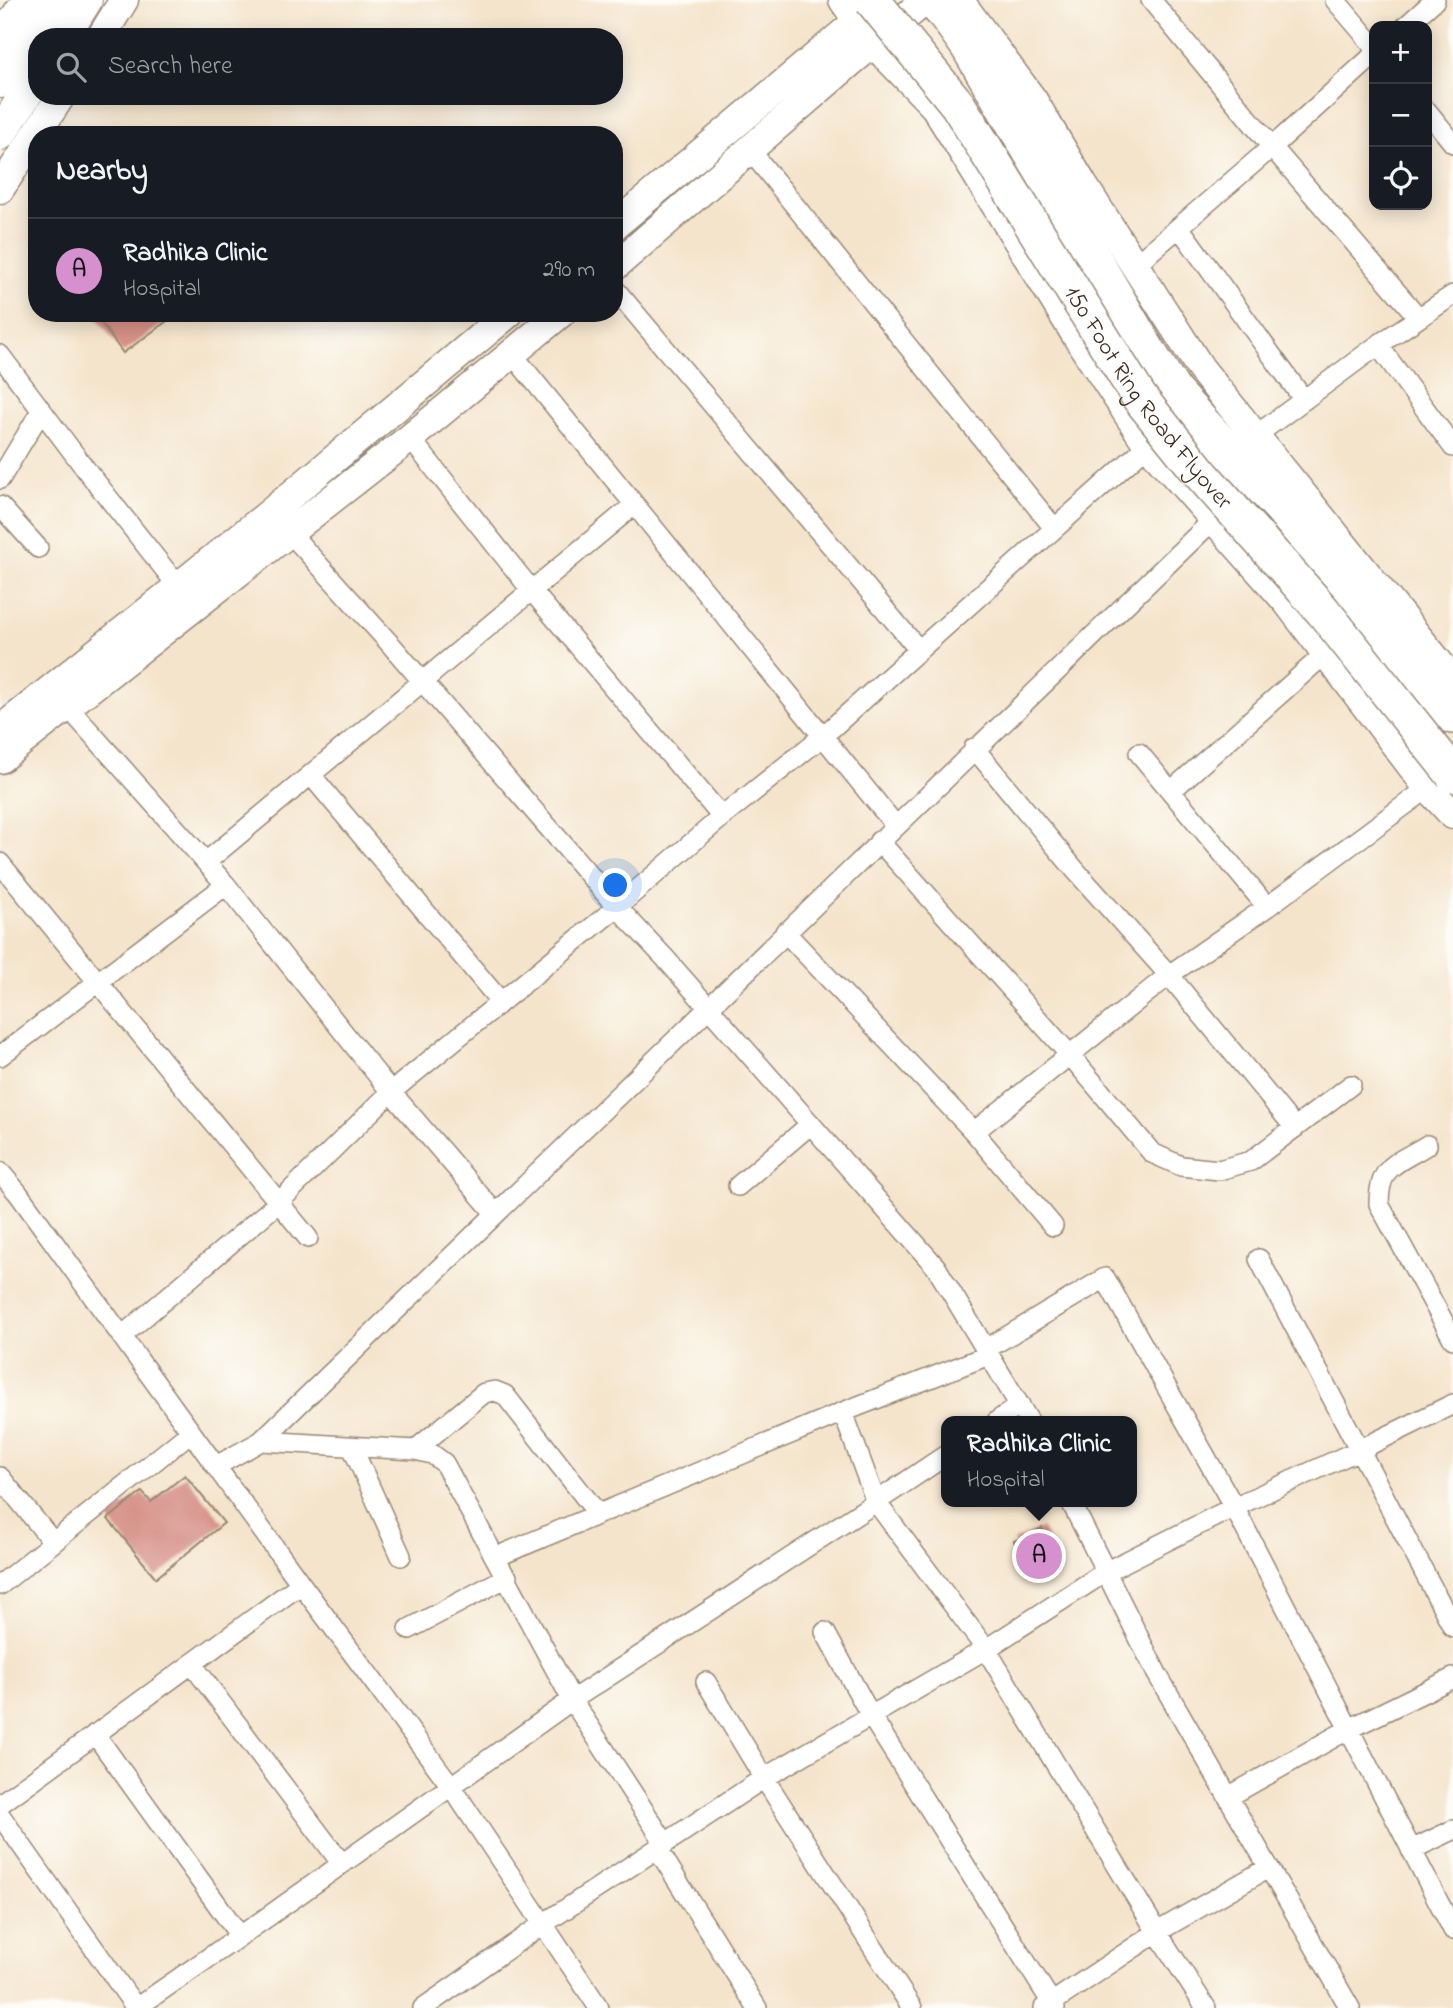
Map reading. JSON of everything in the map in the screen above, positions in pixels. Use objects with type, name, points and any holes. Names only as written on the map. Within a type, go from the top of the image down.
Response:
[{"type":"highway","name":"150 Foot Ring Road Flyover","points":[[931,0],[945,14],[976,58],[1174,392],[1283,510],[1453,716]]},
{"type":"highway","name":"150 Foot Ring Road Flyover","points":[[861,16],[958,105],[1139,397],[1201,474],[1323,611],[1440,781]]},
{"type":"main road","points":[[36,28],[54,0]]},
{"type":"main road","points":[[69,28],[86,0]]},
{"type":"main road","points":[[0,82],[28,39]]},
{"type":"main road","points":[[0,134],[28,91]]},
{"type":"street","points":[[0,40],[26,0]]},
{"type":"street","points":[[107,28],[124,0]]},
{"type":"street","points":[[623,218],[882,0]]},
{"type":"street","points":[[623,259],[750,149],[861,16],[926,0]]},
{"type":"street","points":[[959,0],[1033,100],[1082,183],[1201,369],[1453,680]]},
{"type":"street","points":[[1151,0],[1418,317]]},
{"type":"street","points":[[1335,0],[1369,40]]},
{"type":"street","points":[[1412,21],[1435,0]]},
{"type":"street","points":[[861,16],[935,107],[1077,337],[1148,445],[1287,601],[1326,653],[1440,781],[1453,815]]},
{"type":"street","points":[[1135,265],[1369,59]]},
{"type":"street","points":[[41,126],[55,105]]},
{"type":"street","points":[[1432,117],[1453,143]]},
{"type":"street","points":[[0,189],[28,146]]},
{"type":"street","points":[[750,149],[1054,528]]},
{"type":"street","points":[[1179,227],[1304,400]]},
{"type":"street","points":[[1255,436],[1378,345],[1453,295]]},
{"type":"street","points":[[623,299],[919,650]]},
{"type":"street","points":[[0,730],[271,512],[498,322]]},
{"type":"street","points":[[0,759],[410,438],[551,322]]},
{"type":"street","points":[[1378,345],[1453,447]]},
{"type":"street","points":[[0,355],[177,585]]},
{"type":"street","points":[[513,355],[895,825]]},
{"type":"street","points":[[0,479],[41,411]]},
{"type":"street","points":[[410,438],[532,591],[722,817]]},
{"type":"street","points":[[122,1336],[279,1202],[391,1092],[823,736],[1148,445]]},
{"type":"street","points":[[206,862],[634,505]]},
{"type":"street","points":[[0,506],[38,548]]},
{"type":"street","points":[[271,512],[936,1267],[1024,1413]]},
{"type":"street","points":[[216,1466],[261,1440],[974,748],[1213,520]]},
{"type":"street","points":[[1171,791],[1326,653]]},
{"type":"street","points":[[68,707],[226,885],[391,1092],[495,1213]]},
{"type":"street","points":[[974,748],[1076,871],[1169,975],[1295,1128]]},
{"type":"street","points":[[1139,753],[1267,907]]},
{"type":"street","points":[[311,775],[500,1001]]},
{"type":"street","points":[[974,1132],[1169,975],[1440,781]]},
{"type":"street","points":[[879,841],[1070,1055],[1152,1153],[1181,1166],[1219,1170],[1251,1161],[1351,1085]]},
{"type":"street","points":[[0,863],[308,1237]]},
{"type":"street","points":[[0,1056],[226,885]]},
{"type":"street","points":[[785,932],[974,1132],[1053,1226]]},
{"type":"street","points":[[738,1186],[811,1125]]},
{"type":"street","points":[[1427,1145],[1385,1171],[1379,1188],[1379,1204],[1453,1339]]},
{"type":"street","points":[[0,1172],[451,1786],[599,2008]]},
{"type":"street","points":[[1259,1259],[1453,1628]]},
{"type":"street","points":[[496,1557],[988,1352],[1105,1278],[1234,1507],[1453,1930]]},
{"type":"street","points":[[415,1450],[484,1393],[495,1391],[505,1395],[598,1514]]},
{"type":"street","points":[[423,2008],[543,1924],[764,1778],[985,1649],[1107,1570],[1453,1404]]},
{"type":"street","points":[[843,1412],[876,1502],[985,1649],[1206,2008]]},
{"type":"street","points":[[0,1585],[191,1432]]},
{"type":"street","points":[[261,1440],[415,1450],[432,1454],[444,1464],[572,1699],[757,2008]]},
{"type":"street","points":[[352,1447],[401,1556]]},
{"type":"street","points":[[0,1815],[136,2008],[572,1699],[941,1458]]},
{"type":"street","points":[[0,1477],[53,1542]]},
{"type":"street","points":[[1074,1507],[1157,1674],[1350,2008]]},
{"type":"street","points":[[409,1629],[507,1577]]},
{"type":"street","points":[[0,1804],[301,1584]]},
{"type":"street","points":[[824,1632],[871,1716],[1051,2006],[1157,1932],[1268,1868]]},
{"type":"street","points":[[192,1664],[342,1864]]},
{"type":"street","points":[[1228,1797],[1348,1730],[1453,1678]]},
{"type":"street","points":[[706,1682],[764,1778],[912,2008]]},
{"type":"street","points":[[95,1734],[240,1936]]},
{"type":"street","points":[[1411,1850],[1453,1830]]},
{"type":"building","points":[[101,322],[166,322],[123,353]]},
{"type":"building","points":[[185,1475],[224,1523],[156,1578],[108,1519],[142,1492],[151,1502]]},
{"type":"building","points":[[1042,1528],[1056,1559],[1028,1572],[1014,1541]]},
{"type":"place","name":"Radhika Clinic","points":[[1039,1556]]}]
